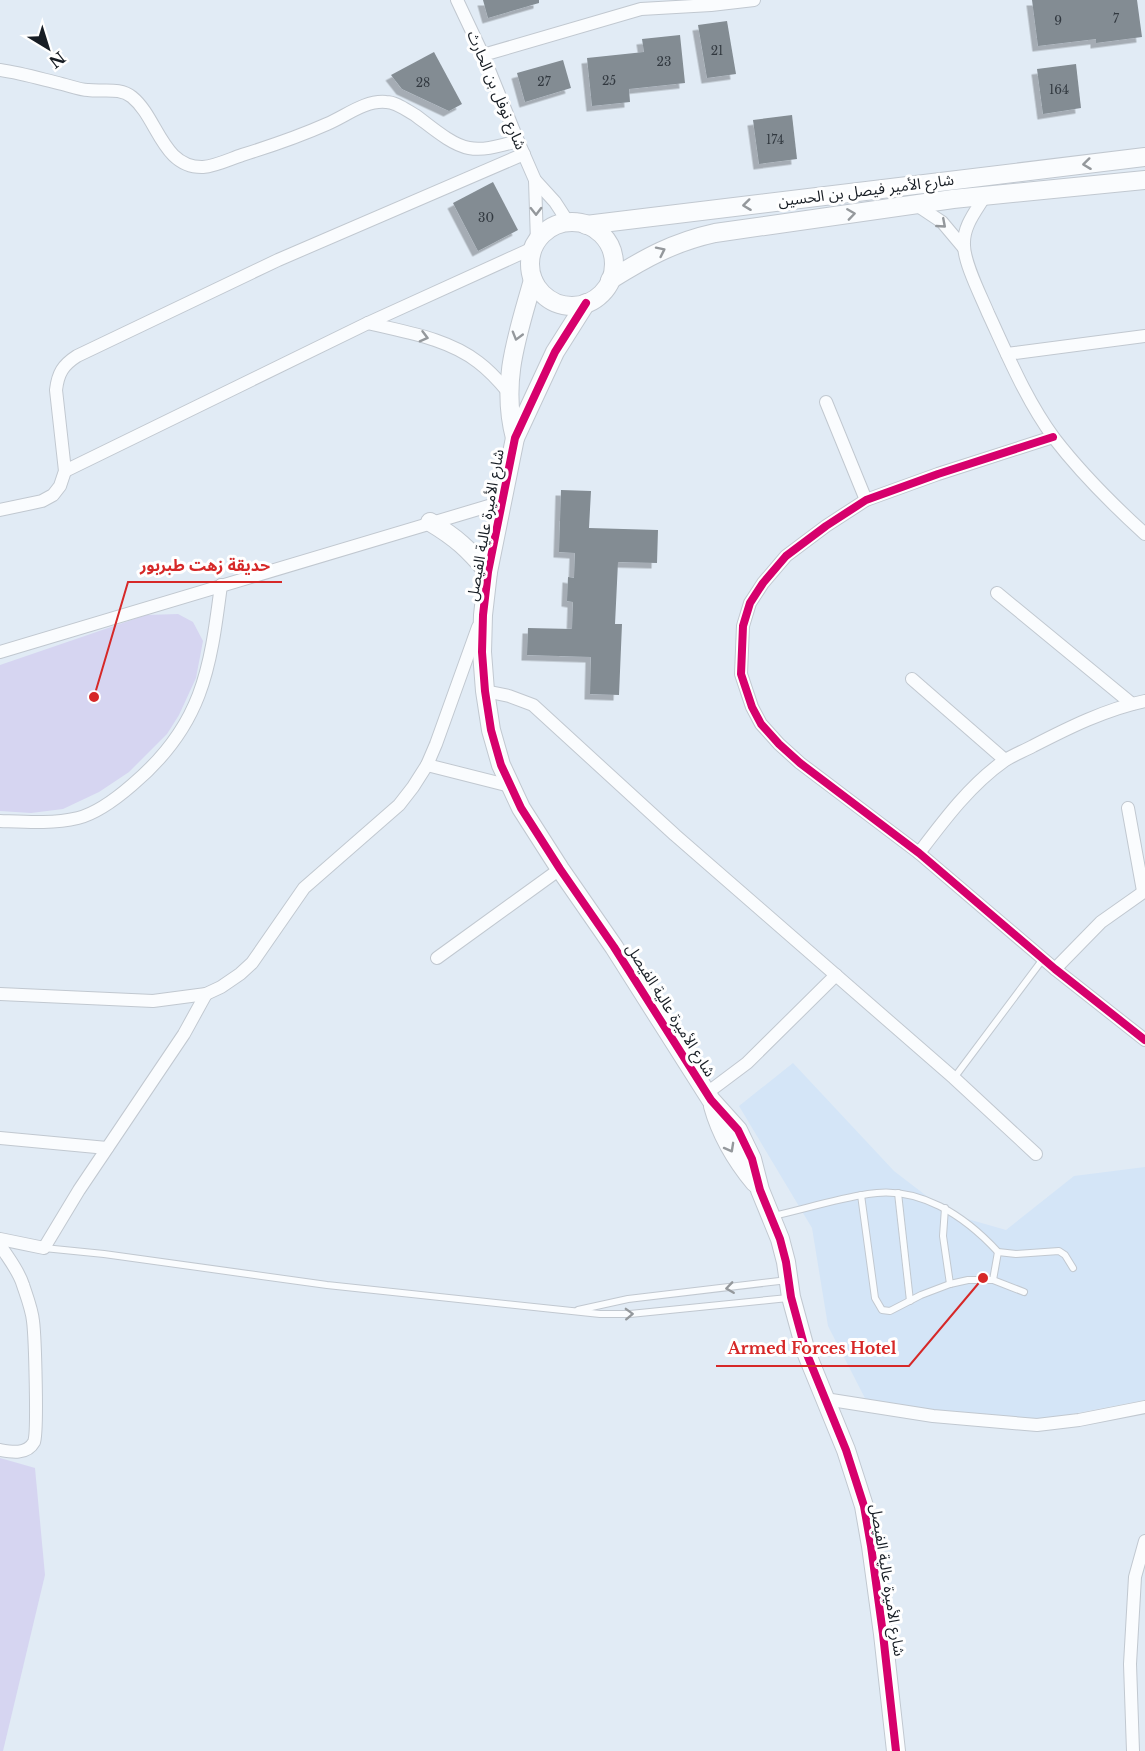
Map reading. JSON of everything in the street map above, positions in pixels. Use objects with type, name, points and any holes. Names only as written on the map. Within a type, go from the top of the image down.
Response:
[{"type":"street","name":"شارع نوفل بن الحارث","points":[[457,0],[536,180],[568,222]]},
{"type":"street","points":[[483,55],[640,4],[711,5],[754,0]]},
{"type":"street","points":[[0,69],[87,90],[125,92],[134,98],[174,157],[183,163],[195,166],[205,167],[260,149],[320,127],[357,109],[387,102],[406,109],[458,145],[469,148],[487,148],[518,141]]},
{"type":"street","points":[[0,510],[42,501],[53,495],[60,486],[65,471],[56,390],[58,378],[68,362],[119,335],[278,260],[524,154]]},
{"type":"street","name":"شارع الأمير فيصل بن الحسين","points":[[586,225],[1145,157]]},
{"type":"street","name":"شارع نوفل بن الحارث","points":[[535,245],[536,180]]},
{"type":"street","name":"شارع الأمير فيصل بن الحسين","points":[[610,280],[667,248],[691,238],[715,233],[915,204],[1145,180]]},
{"type":"street","points":[[963,248],[966,230],[985,196]]},
{"type":"street","points":[[915,204],[942,222],[963,248],[971,273],[1020,383],[1053,437],[1100,491],[1145,534]]},
{"type":"street","points":[[65,471],[368,322],[535,245],[550,229],[568,222],[586,225],[605,238],[614,258],[614,269],[610,280],[596,298],[585,303],[568,305],[551,300],[544,295],[534,280],[530,264],[535,245]]},
{"type":"street","name":"شارع الأميرة عالية الفيصل","points":[[515,438],[508,392],[512,354],[534,280]]},
{"type":"street","name":"شارع الأميرة عالية الفيصل","points":[[585,303],[555,352],[515,438],[488,572],[483,615],[482,652],[491,730],[501,765],[521,808],[614,947],[709,1096],[738,1130],[747,1147],[786,1262],[790,1289],[806,1352],[846,1450],[864,1506],[897,1751]]},
{"type":"street","points":[[368,322],[437,340],[457,349],[485,367],[508,392]]},
{"type":"street","points":[[1007,354],[1145,336]]},
{"type":"street","points":[[826,402],[866,500]]},
{"type":"street","points":[[1053,437],[866,500],[786,556],[763,582],[750,603],[743,626],[741,674],[752,707],[761,724],[779,744],[800,763],[919,853],[1055,969],[1145,1040]]},
{"type":"street","points":[[0,652],[502,502]]},
{"type":"street","points":[[430,522],[464,544],[488,572]]},
{"type":"street","points":[[0,821],[48,822],[80,818],[100,809],[150,770],[170,747],[185,724],[200,693],[214,639],[221,585]]},
{"type":"street","points":[[998,593],[1132,704]]},
{"type":"street","points":[[0,994],[153,1001],[206,994],[240,974],[252,963],[304,888],[399,805],[413,787],[427,765],[436,744],[483,615]]},
{"type":"street","points":[[912,680],[1005,760]]},
{"type":"street","points":[[485,691],[517,698],[533,705],[675,835],[954,1078],[1036,1154]]},
{"type":"street","points":[[919,853],[952,811],[1005,760],[1085,721],[1145,701]]},
{"type":"street","points":[[427,765],[510,786]]},
{"type":"street","points":[[1055,969],[1101,922],[1144,891],[1128,808]]},
{"type":"street","points":[[437,958],[560,869]]},
{"type":"street","points":[[709,1096],[747,1063],[836,975]]},
{"type":"street","points":[[0,1239],[44,1248],[107,1148],[184,1034],[206,994]]},
{"type":"street","points":[[0,1138],[107,1148]]},
{"type":"street","points":[[0,1245],[23,1283],[33,1321],[36,1419],[34,1442],[30,1447],[22,1451],[0,1450]]},
{"type":"street","points":[[825,1399],[933,1416],[1037,1425],[1079,1420],[1145,1407]]},
{"type":"street","points":[[1133,1751],[1130,1664],[1135,1577],[1145,1541]]},
{"type":"lane","points":[[954,1078],[1044,958]]},
{"type":"lane","points":[[772,1217],[870,1193],[898,1193],[923,1198],[945,1208],[981,1234],[998,1252],[1016,1254],[1059,1251],[1065,1255],[1073,1268]]},
{"type":"lane","points":[[898,1193],[910,1301]]},
{"type":"lane","points":[[861,1195],[875,1298],[878,1306],[885,1312],[950,1284],[968,1280],[993,1280],[1024,1292]]},
{"type":"lane","points":[[945,1208],[943,1236],[950,1284]]},
{"type":"lane","points":[[44,1248],[104,1254],[327,1285],[426,1294],[570,1312],[630,1314],[790,1289]]},
{"type":"lane","points":[[993,1280],[998,1252]]},
{"type":"lane","points":[[570,1312],[628,1299],[790,1289]]},
{"type":"shaded area","points":[[178,614],[193,622],[203,641],[196,678],[179,715],[167,734],[129,772],[99,792],[63,809],[31,813],[0,811],[0,665],[146,615]]},
{"type":"shaded area","points":[[793,1063],[894,1171],[950,1214],[1006,1230],[1074,1176],[1145,1167],[1145,1400],[1035,1421],[870,1408],[828,1326],[812,1228],[739,1106]]},
{"type":"shaded area","points":[[0,1458],[35,1468],[45,1575],[3,1751],[0,1751]]},
{"type":"building","points":[[483,0],[539,0],[539,3],[488,18]]},
{"type":"building","points":[[1032,0],[1137,0],[1142,37],[1096,43],[1096,39],[1038,46]]},
{"type":"building","points":[[727,21],[736,74],[707,78],[698,25]]},
{"type":"building","points":[[680,35],[685,83],[629,89],[630,102],[592,106],[587,58],[644,52],[642,39]]},
{"type":"building","points":[[434,52],[462,104],[449,111],[402,89],[391,75]]},
{"type":"building","points":[[563,60],[571,88],[525,102],[517,73]]},
{"type":"building","points":[[1076,64],[1081,108],[1043,114],[1037,69]]},
{"type":"building","points":[[792,115],[797,159],[759,164],[753,120]]},
{"type":"building","points":[[493,182],[518,230],[478,251],[453,203]]},
{"type":"building","points":[[561,490],[591,491],[589,528],[658,530],[657,563],[618,562],[615,624],[622,624],[619,695],[590,694],[591,657],[527,655],[528,628],[572,629],[573,602],[567,601],[568,577],[574,578],[575,553],[559,552]]},
{"type":"cycle path","points":[[586,303],[555,352],[515,438],[488,572],[483,615],[482,652],[491,730],[501,765],[521,808],[614,947],[711,1100],[738,1130],[752,1159],[760,1190],[780,1239],[791,1297],[806,1352],[846,1450],[864,1506],[883,1634],[896,1751]]},
{"type":"cycle path","points":[[1053,437],[866,500],[786,556],[763,583],[750,603],[743,626],[741,674],[752,707],[761,724],[779,744],[800,763],[919,853],[1055,969],[1145,1040]]},
{"type":"place","name":"حديقة زهت طبربور","points":[[94,697]]},
{"type":"place","name":"Armed Forces Hotel","points":[[983,1278]]}]
